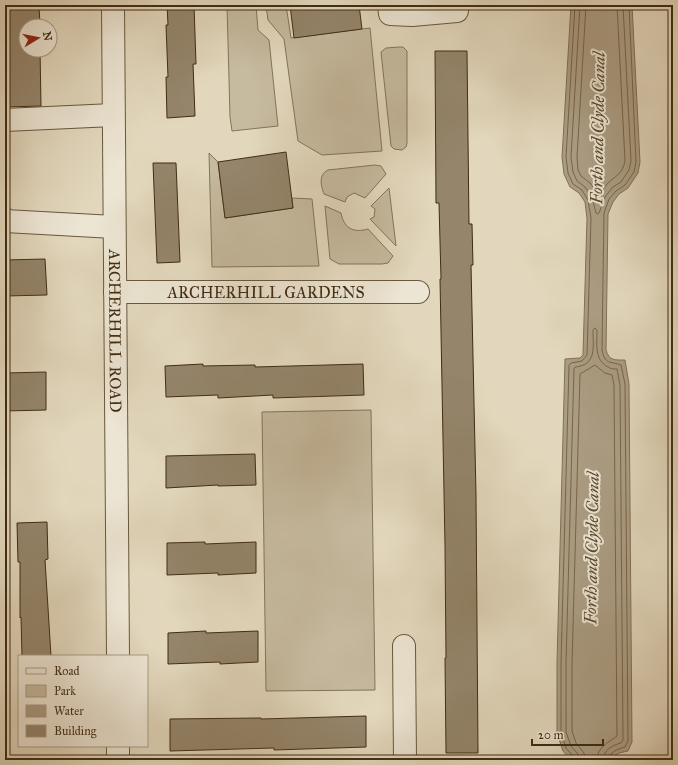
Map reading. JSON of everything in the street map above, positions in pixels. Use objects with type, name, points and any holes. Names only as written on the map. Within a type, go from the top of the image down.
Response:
[{"type":"street","name":"ARCHERHILL ROAD","points":[[112,5],[118,655]]},
{"type":"street","points":[[389,5],[390,14],[412,15],[457,11]]},
{"type":"street","points":[[5,120],[113,115]]},
{"type":"street","points":[[5,219],[5,221],[114,227]]},
{"type":"street","name":"ARCHERHILL GARDENS","points":[[115,292],[418,292]]},
{"type":"street","points":[[404,646],[405,760]]},
{"type":"street","points":[[118,747],[118,760]]},
{"type":"green space","points":[[227,5],[256,5],[258,30],[269,40],[278,126],[232,131],[230,117]]},
{"type":"green space","points":[[266,5],[286,5],[291,38],[370,28],[382,151],[322,155],[298,141],[284,39],[268,20]]},
{"type":"green space","points":[[403,47],[407,51],[407,143],[406,147],[402,150],[394,149],[391,146],[381,52],[386,48]]},
{"type":"green space","points":[[209,153],[218,162],[225,218],[293,208],[292,198],[312,199],[319,266],[212,267]]},
{"type":"green space","points":[[375,165],[381,166],[386,174],[365,198],[354,193],[347,197],[345,202],[324,194],[321,181],[323,175],[328,170]]},
{"type":"green space","points":[[389,188],[396,246],[370,219],[374,217],[375,209],[371,206]]},
{"type":"green space","points":[[325,206],[341,213],[345,223],[350,228],[354,230],[368,229],[393,256],[388,263],[339,264],[330,259]]},
{"type":"green space","points":[[371,410],[375,690],[266,691],[262,412]]},
{"type":"water","name":"Forth and Clyde Canal","points":[[571,5],[632,5],[640,162],[638,173],[628,188],[619,194],[613,202],[608,214],[606,350],[607,354],[611,358],[615,360],[625,360],[629,384],[632,742],[628,751],[619,753],[610,760],[571,760],[563,751],[557,733],[557,663],[565,359],[580,358],[583,355],[587,218],[585,202],[579,193],[570,187],[564,174],[562,157]]},
{"type":"building","points":[[5,5],[39,5],[40,18],[18,18],[18,58],[40,58],[41,106],[5,107]]},
{"type":"building","points":[[167,5],[194,5],[196,64],[193,64],[195,116],[167,118]]},
{"type":"building","points":[[290,5],[359,5],[362,29],[294,38]]},
{"type":"building","points":[[435,51],[467,51],[469,224],[472,224],[473,265],[471,265],[476,495],[478,753],[446,753],[441,279],[439,203],[436,203]]},
{"type":"building","points":[[286,152],[293,208],[225,218],[218,162]]},
{"type":"building","points":[[153,163],[176,163],[180,262],[157,263]]},
{"type":"building","points":[[45,259],[47,295],[5,296],[5,260]]},
{"type":"building","points":[[203,364],[203,366],[255,365],[255,367],[363,364],[364,395],[273,398],[273,395],[218,398],[218,395],[166,397],[165,366]]},
{"type":"building","points":[[46,372],[46,410],[5,411],[5,373]]},
{"type":"building","points":[[255,454],[256,485],[218,485],[166,488],[166,456]]},
{"type":"building","points":[[47,522],[48,559],[45,560],[51,655],[22,655],[20,562],[18,562],[17,523]]},
{"type":"building","points":[[205,542],[205,544],[256,542],[256,573],[167,575],[167,543]]},
{"type":"building","points":[[206,631],[206,633],[258,631],[258,662],[168,664],[168,633]]},
{"type":"building","points":[[366,716],[366,747],[170,751],[170,719],[261,719]]}]
